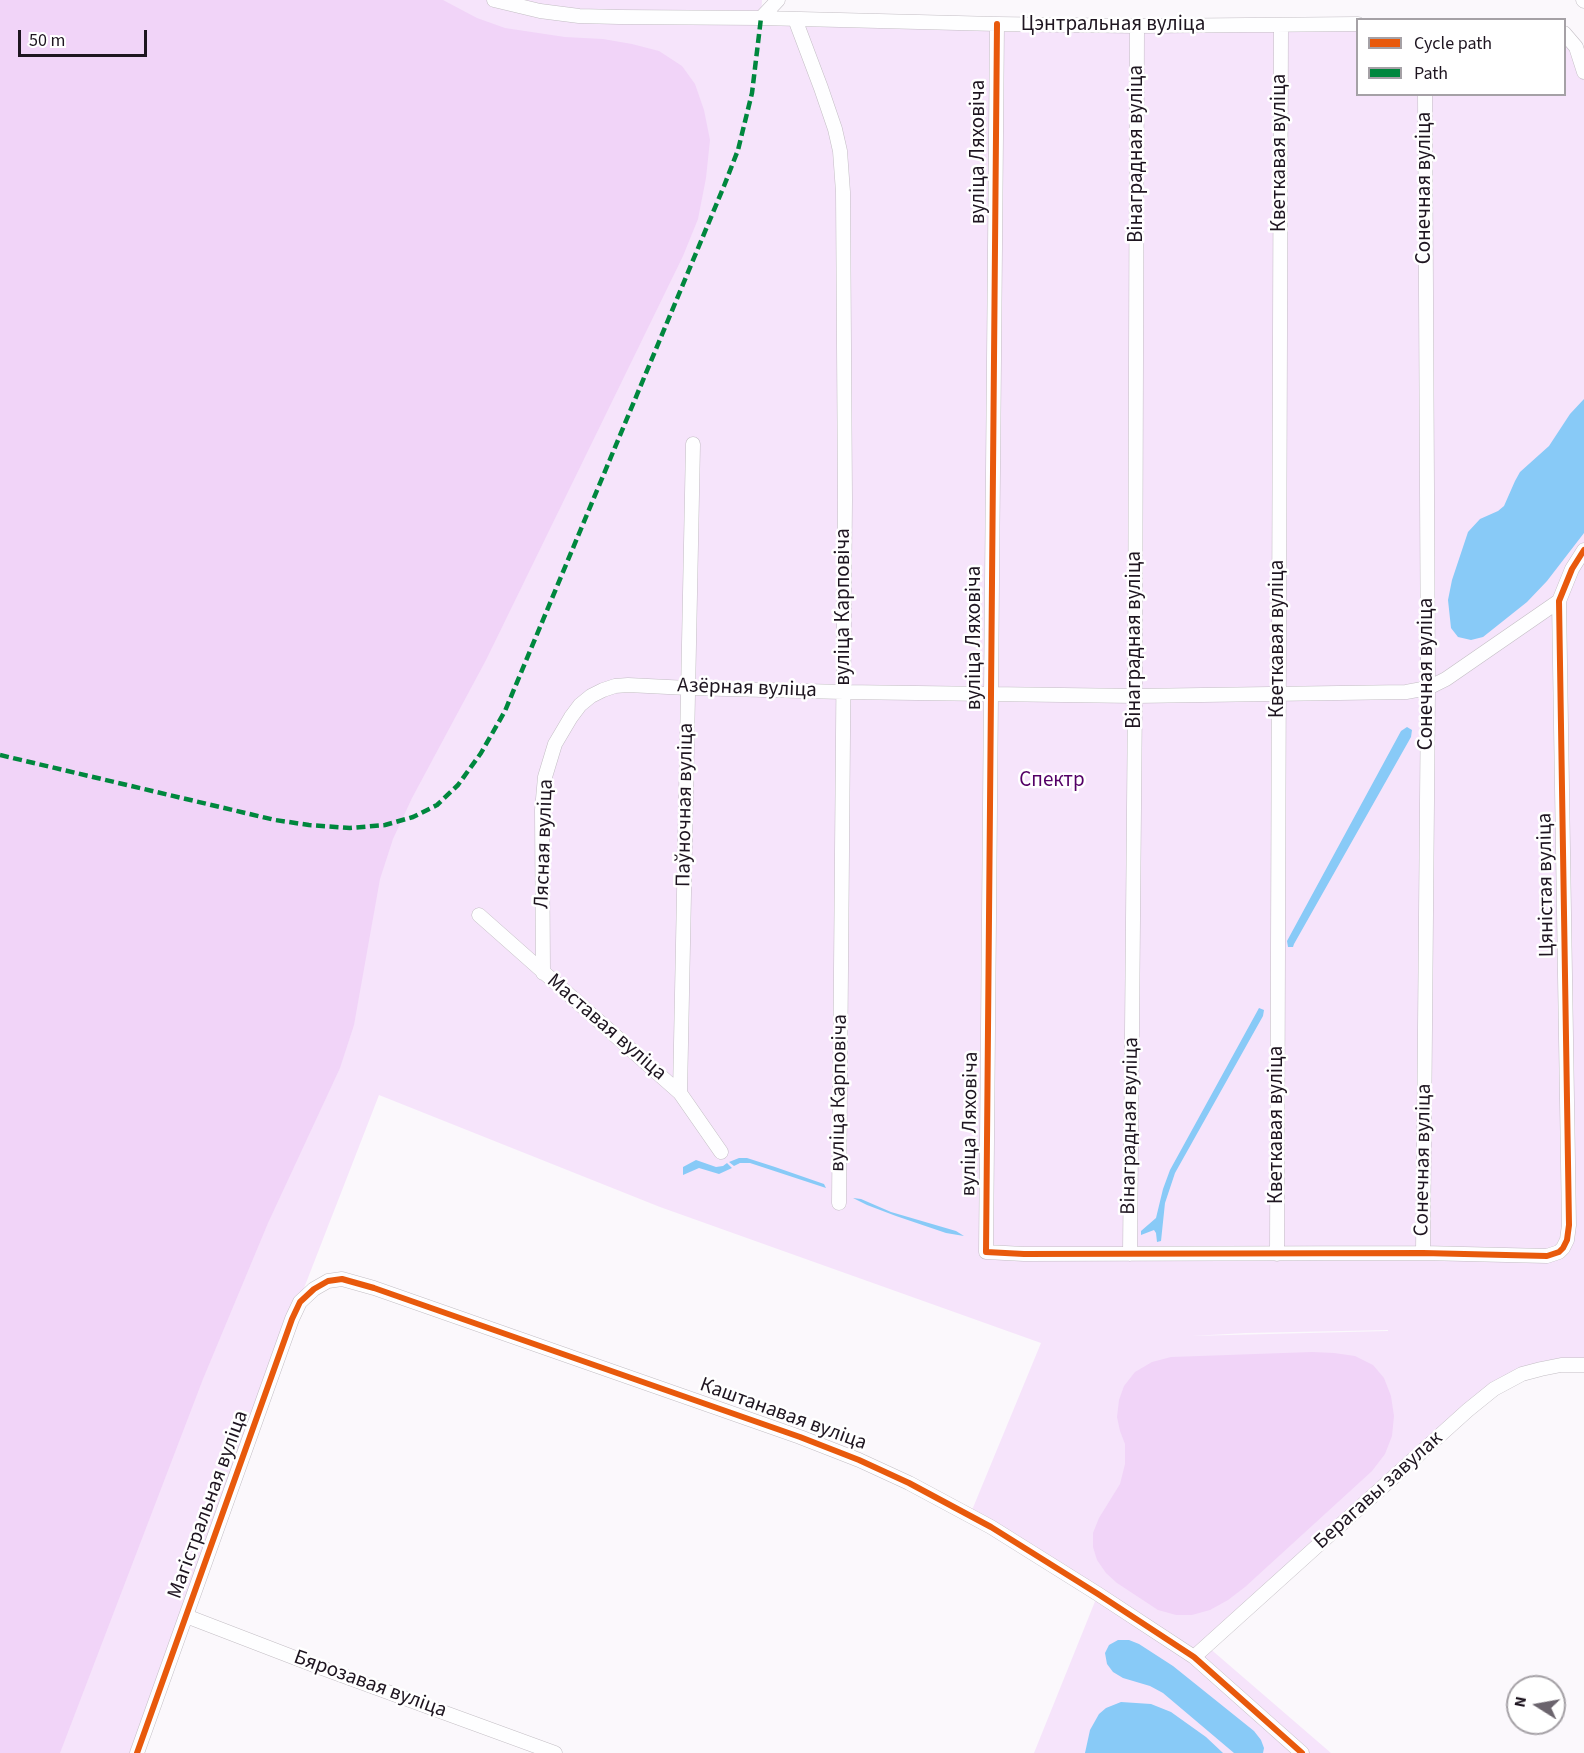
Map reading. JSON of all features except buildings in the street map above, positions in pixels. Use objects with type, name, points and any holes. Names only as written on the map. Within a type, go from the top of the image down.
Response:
[{"type":"street","name":"Цэнтральная вуліца","points":[[494,0],[540,11],[579,16],[1137,26],[1356,24]]},
{"type":"street","points":[[761,18],[778,0]]},
{"type":"street","name":"вуліца Карповіча","points":[[795,19],[828,108],[840,151],[842,171],[845,488],[839,1203]]},
{"type":"street","name":"вуліца Ляховіча","points":[[997,24],[986,1251],[1024,1254],[1130,1254]]},
{"type":"street","name":"Кветкавая вуліца","points":[[1277,1254],[1277,693],[1281,24]]},
{"type":"street","name":"Вінаградная вуліца","points":[[1130,1254],[1135,696],[1137,26]]},
{"type":"street","points":[[1566,35],[1581,57],[1584,72]]},
{"type":"street","name":"Сонечная вуліца","points":[[1423,1253],[1428,688],[1425,96]]},
{"type":"street","name":"Паўночная вуліца","points":[[680,1094],[693,444]]},
{"type":"street","name":"Цяністая вуліца","points":[[1423,1253],[1553,1255],[1563,1248],[1567,1240],[1569,1225],[1559,601],[1572,569],[1584,550]]},
{"type":"street","name":"Азёрная вуліца","points":[[628,685],[844,692],[1135,696],[1407,692],[1428,688],[1446,679],[1559,601]]},
{"type":"street","name":"Лясная вуліца","points":[[543,973],[542,810],[545,777],[550,760],[562,730],[580,705],[603,690],[628,685]]},
{"type":"street","name":"Маставая вуліца","points":[[478,915],[680,1094],[721,1152]]},
{"type":"street","points":[[1130,1254],[1423,1253]]},
{"type":"street","name":"Каштанавая вуліца","points":[[328,1281],[342,1279],[359,1282],[800,1437],[909,1483],[991,1527],[1194,1658],[1302,1753]]},
{"type":"street","name":"Магістральная вуліца","points":[[137,1753],[292,1319],[300,1302],[314,1289],[328,1281]]},
{"type":"street","name":"Берагавы завулак","points":[[1194,1658],[1494,1389],[1522,1374],[1561,1365],[1584,1365]]},
{"type":"street","name":"Бярозавая вуліца","points":[[186,1617],[555,1753]]},
{"type":"green space","name":"Спектр","points":[[0,0],[762,0],[761,18],[1356,24],[1356,96],[1566,96],[1566,28],[1584,53],[1584,1365],[1507,1380],[1207,1646],[1331,1753],[1034,1753],[1098,1594],[970,1515],[1041,1343],[660,1207],[379,1095],[292,1319],[137,1753],[0,1753]],"holes":[[[1388,1330],[1388,1331],[1191,1336],[1246,1333]]]},
{"type":"shaded area","points":[[0,0],[443,0],[477,18],[505,28],[565,37],[603,39],[659,51],[682,66],[695,84],[704,110],[710,140],[698,219],[683,256],[486,660],[412,798],[393,839],[380,879],[354,1025],[340,1068],[268,1223],[203,1379],[60,1753],[0,1753]]},
{"type":"shaded area","points":[[1312,1352],[1355,1356],[1373,1365],[1384,1378],[1391,1396],[1394,1416],[1392,1436],[1385,1454],[1372,1471],[1245,1587],[1210,1610],[1192,1615],[1176,1615],[1158,1610],[1117,1583],[1097,1560],[1093,1547],[1093,1533],[1099,1518],[1120,1484],[1125,1464],[1125,1444],[1117,1417],[1119,1400],[1124,1386],[1135,1372],[1152,1362],[1171,1357]]},
{"type":"water","points":[[1584,399],[1584,533],[1547,581],[1527,602],[1483,637],[1471,640],[1458,637],[1451,628],[1448,600],[1452,580],[1468,532],[1480,519],[1504,506],[1520,472],[1549,446],[1570,414]]},
{"type":"water","points":[[1407,727],[1412,730],[1411,737],[1293,947],[1288,947],[1287,941],[1401,731]]},
{"type":"water","points":[[1259,1008],[1264,1010],[1263,1016],[1175,1173],[1165,1203],[1161,1241],[1157,1242],[1154,1230],[1141,1235],[1141,1231],[1156,1218],[1170,1170]]},
{"type":"water","points":[[747,1158],[775,1167],[824,1184],[826,1188],[750,1163],[740,1163],[734,1166],[729,1162]]},
{"type":"water","points":[[696,1160],[716,1167],[727,1163],[732,1168],[719,1174],[699,1168],[683,1175],[683,1167]]},
{"type":"water","points":[[853,1198],[956,1231],[964,1236],[946,1233],[896,1216]]},
{"type":"water","points":[[1118,1640],[1129,1640],[1139,1644],[1173,1666],[1254,1731],[1261,1740],[1263,1753],[1234,1753],[1163,1693],[1113,1672],[1107,1664],[1105,1653],[1109,1645]]},
{"type":"water","points":[[1121,1702],[1151,1704],[1171,1712],[1206,1737],[1223,1753],[1085,1753],[1090,1730],[1099,1714],[1106,1708]]},
{"type":"marked path","points":[[0,755],[275,820],[350,828],[385,825],[413,817],[437,805],[458,785],[481,753],[505,711],[724,186],[738,150],[752,93],[761,18]]},
{"type":"cycle path","points":[[997,24],[986,1252],[1024,1254],[1423,1253],[1547,1256],[1563,1248],[1567,1240],[1569,1225],[1559,601],[1572,569],[1584,550]]},
{"type":"cycle path","points":[[137,1753],[292,1319],[300,1302],[314,1289],[328,1281],[342,1279],[374,1288],[800,1437],[909,1483],[991,1527],[1194,1657],[1302,1753]]}]
